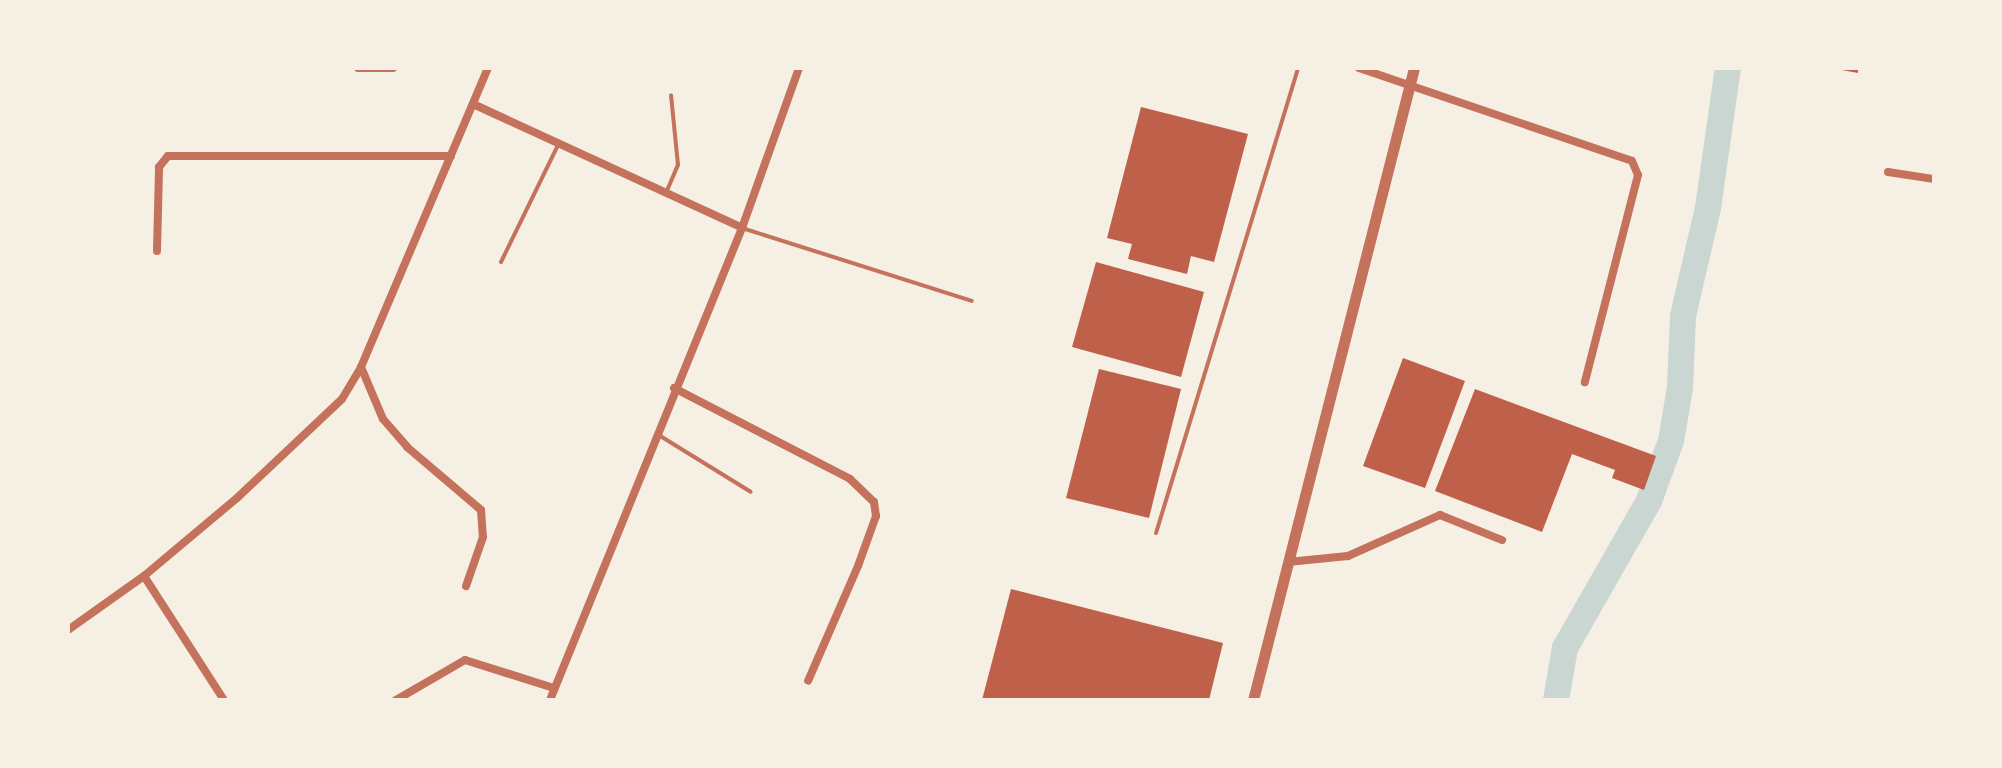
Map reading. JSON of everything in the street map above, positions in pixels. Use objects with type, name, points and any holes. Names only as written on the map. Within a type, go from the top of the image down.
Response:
[{"type":"street","points":[[358,68],[393,68]]},
{"type":"street","points":[[68,630],[144,576],[314,428],[361,367],[488,68]]},
{"type":"street","points":[[550,700],[655,433],[742,228],[799,68]]},
{"type":"street","points":[[1359,68],[1622,156],[1635,167],[1638,175],[1585,382]]},
{"type":"street","points":[[1253,700],[1414,68]]},
{"type":"street","points":[[473,104],[742,228]]},
{"type":"street","points":[[157,251],[159,167],[168,156],[451,156]]},
{"type":"street","points":[[1888,172],[1934,179]]},
{"type":"street","points":[[361,367],[383,419],[407,447],[481,510],[483,537],[466,586]]},
{"type":"street","points":[[674,388],[850,479],[874,502],[876,516],[858,566],[808,681]]},
{"type":"street","points":[[1288,562],[1348,556],[1440,515],[1502,540]]},
{"type":"street","points":[[144,576],[224,700]]},
{"type":"street","points":[[396,700],[465,660],[554,688]]},
{"type":"lane","points":[[1156,533],[1298,68]]},
{"type":"lane","points":[[666,193],[678,165],[671,95]]},
{"type":"lane","points":[[501,262],[559,143]]},
{"type":"lane","points":[[742,228],[972,301]]},
{"type":"lane","points":[[655,433],[751,492]]},
{"type":"building","points":[[1831,68],[1858,68],[1858,73]]},
{"type":"building","points":[[1141,107],[1248,134],[1214,262],[1191,256],[1187,274],[1128,259],[1132,244],[1107,238]]},
{"type":"building","points":[[1096,262],[1204,292],[1181,377],[1072,347]]},
{"type":"building","points":[[1403,358],[1465,381],[1425,488],[1363,466]]},
{"type":"building","points":[[1099,369],[1181,389],[1149,518],[1066,498]]},
{"type":"building","points":[[1475,389],[1656,456],[1644,490],[1612,478],[1615,470],[1572,454],[1542,532],[1435,491]]},
{"type":"building","points":[[1011,589],[1223,643],[1209,700],[982,700]]},
{"type":"waterway","points":[[1556,700],[1565,648],[1649,501],[1671,441],[1680,388],[1683,316],[1708,208],[1728,68]]}]
